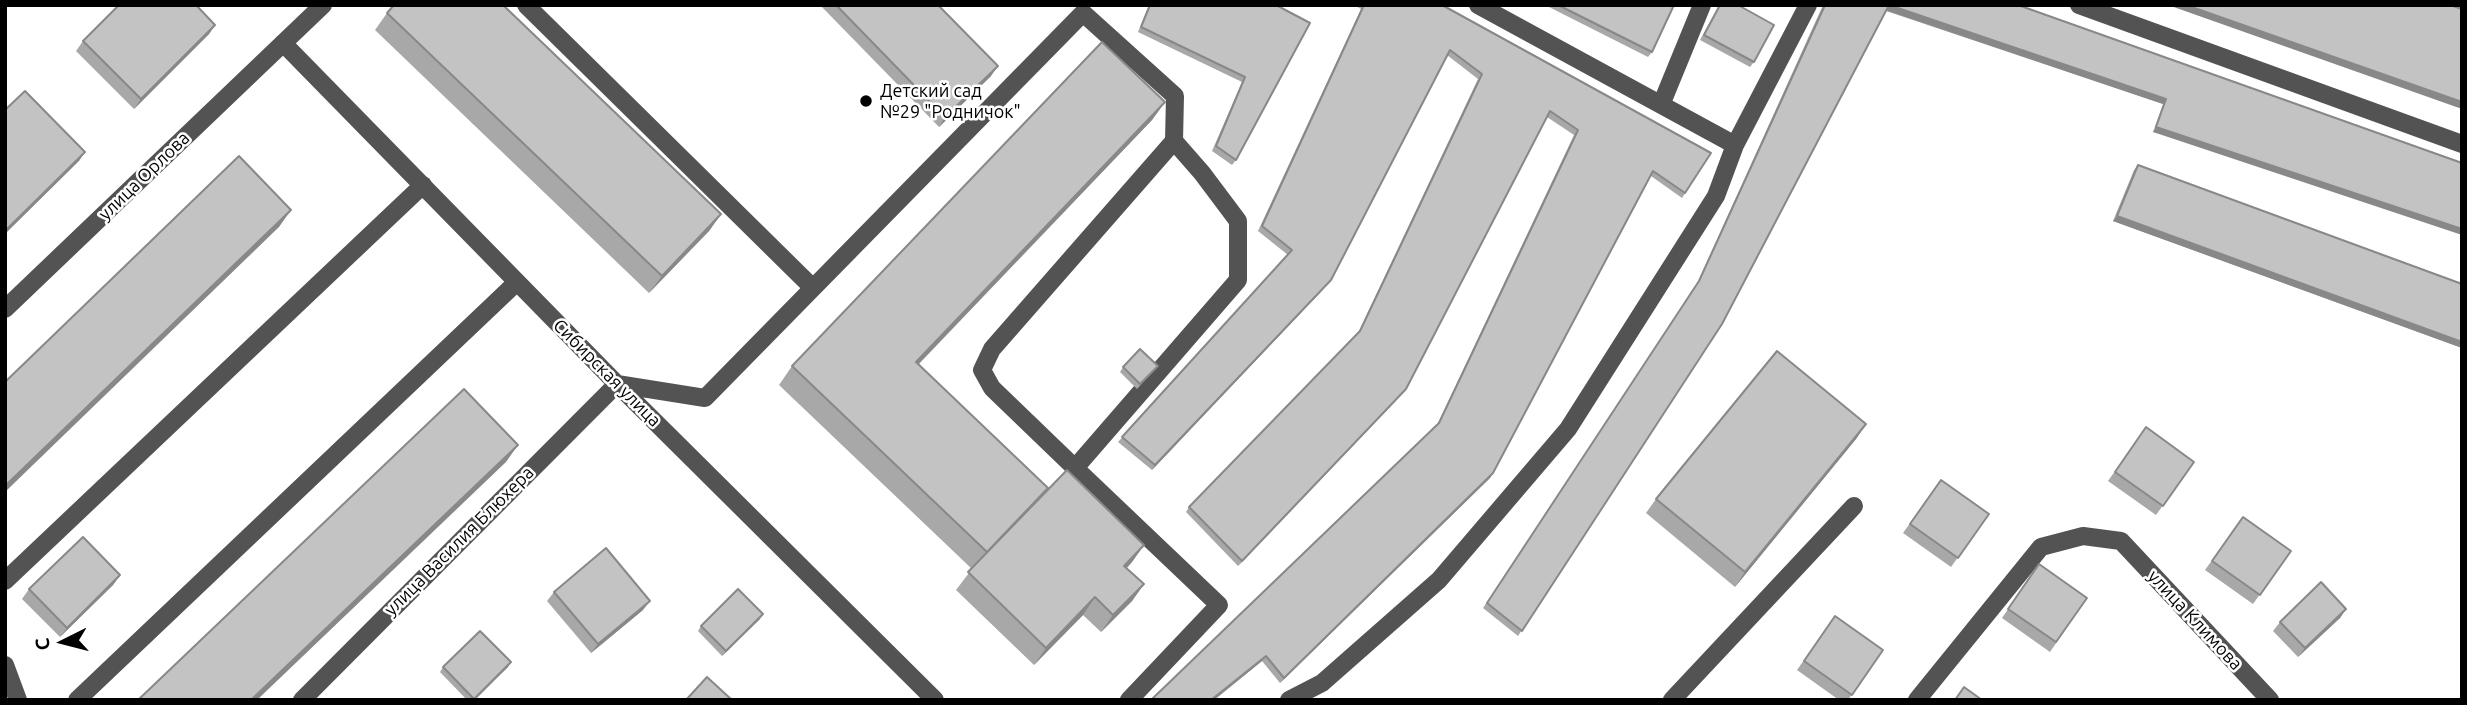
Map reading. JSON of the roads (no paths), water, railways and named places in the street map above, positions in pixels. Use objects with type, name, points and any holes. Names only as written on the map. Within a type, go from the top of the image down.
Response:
[{"type":"street","name":"улица Орлова","points":[[5,309],[323,5]]},
{"type":"street","points":[[526,5],[813,288]]},
{"type":"street","points":[[1478,5],[1735,145]]},
{"type":"street","points":[[1661,105],[1702,5]]},
{"type":"street","points":[[1289,700],[1322,683],[1439,580],[1568,429],[1716,196],[1735,145],[1808,5]]},
{"type":"street","points":[[2079,5],[2462,144]]},
{"type":"street","points":[[617,384],[705,398],[1083,13],[1175,96],[1174,141],[992,349],[982,370],[992,388],[1219,605],[1129,700]]},
{"type":"street","name":"Сибирская улица","points":[[284,43],[617,384],[934,700]]},
{"type":"street","points":[[1074,468],[1238,280],[1238,221],[1174,141]]},
{"type":"street","points":[[5,581],[423,186]]},
{"type":"street","points":[[77,700],[517,282]]},
{"type":"street","name":"улица Василия Блюхера","points":[[302,700],[617,384]]},
{"type":"street","points":[[1672,700],[1854,506]]},
{"type":"street","name":"улица Климова","points":[[1917,700],[2041,547],[2083,536],[2121,541],[2270,700]]},
{"type":"street","points":[[5,665],[18,700]]},
{"type":"place","name":"Детский сад №29 \"Родничок\"","points":[[866,101]]}]
